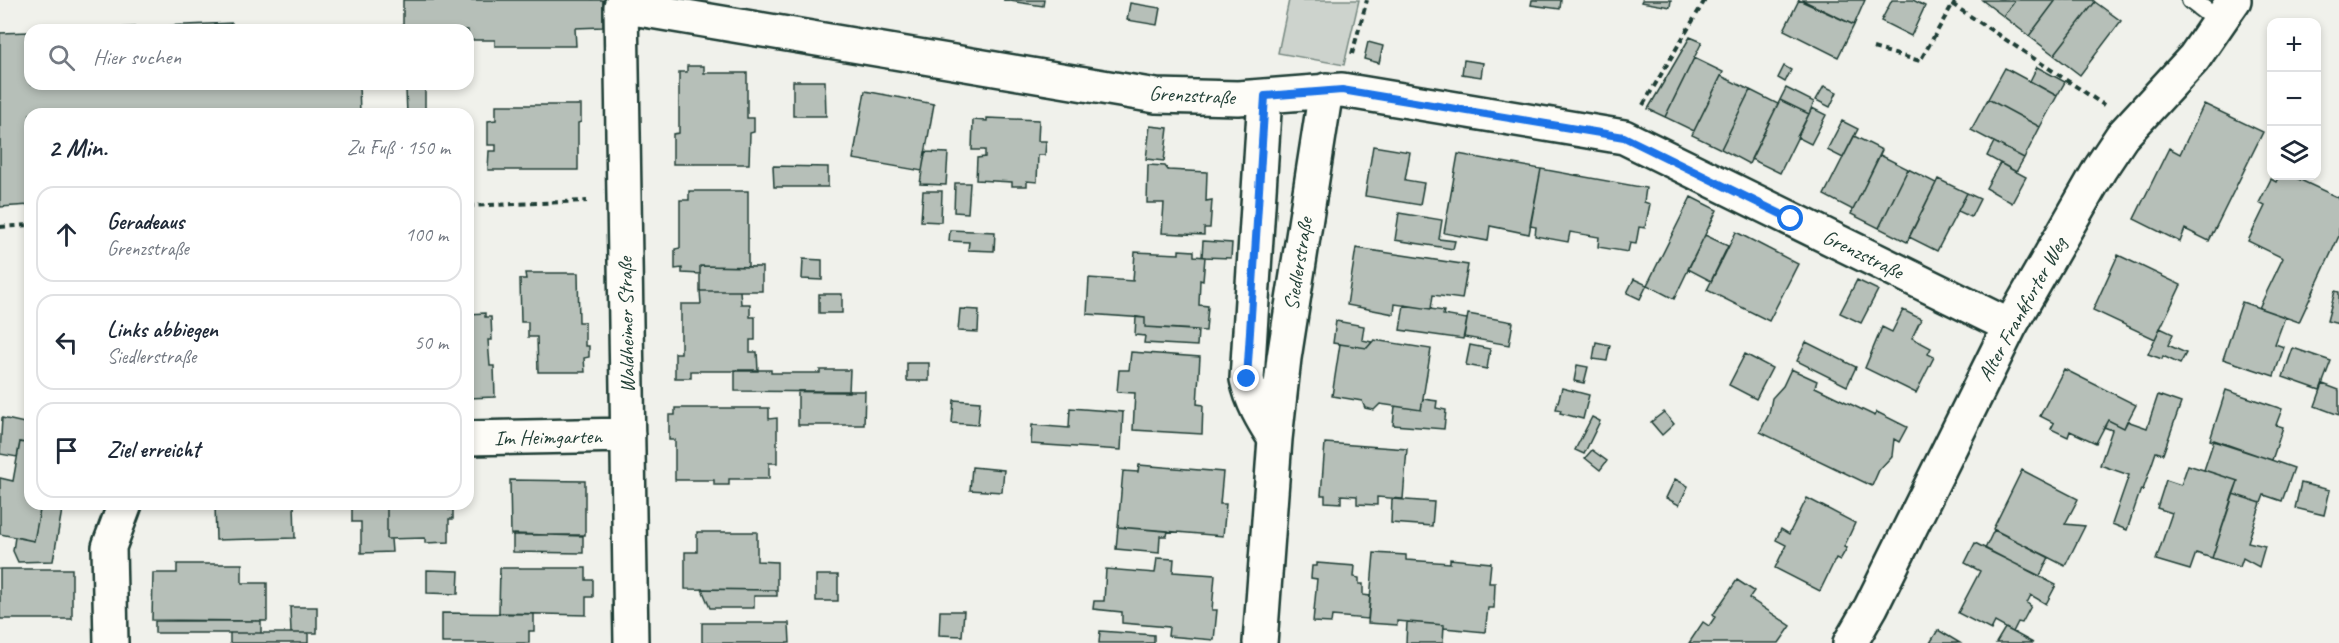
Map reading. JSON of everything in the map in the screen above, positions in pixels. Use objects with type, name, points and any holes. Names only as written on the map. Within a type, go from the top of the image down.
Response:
[{"type":"street","name":"Grenzstraße","points":[[621,6],[1156,96],[1188,98],[1265,96],[1334,90],[1624,137],[2010,326]]},
{"type":"street","name":"Waldheimer Straße","points":[[621,6],[631,643]]},
{"type":"street","name":"Alter Frankfurter Weg","points":[[1850,643],[1871,607],[2010,326],[2100,169],[2133,124],[2194,58],[2227,11]]},
{"type":"street","name":"Siedlerstraße","points":[[1260,643],[1275,439],[1284,358],[1334,90]]},
{"type":"street","name":"Siedlerstraße","points":[[1265,96],[1247,379],[1251,398],[1261,419],[1275,439]]},
{"type":"street","name":"Im Heimgarten","points":[[474,438],[628,435]]},
{"type":"street","points":[[111,643],[109,547],[122,510]]},
{"type":"lane","points":[[2191,0],[2227,11]]},
{"type":"path","points":[[1334,90],[1367,0]]},
{"type":"path","points":[[1624,137],[1705,0]]},
{"type":"path","points":[[1873,48],[1920,61],[1953,2],[2133,124]]},
{"type":"path","points":[[474,206],[624,200]]},
{"type":"path","points":[[0,227],[24,225]]},
{"type":"shaded area","points":[[1289,0],[1359,0],[1344,65],[1278,53]]},
{"type":"building","points":[[403,0],[603,0],[603,27],[575,28],[576,46],[495,46],[495,40],[474,40],[474,24],[403,24]]},
{"type":"building","points":[[1003,0],[1044,0],[1043,6]]},
{"type":"building","points":[[1532,0],[1561,0],[1560,9],[1531,5]]},
{"type":"building","points":[[1642,0],[1671,0],[1670,7],[1641,2]]},
{"type":"building","points":[[1799,0],[1854,25],[1838,57],[1784,30]]},
{"type":"building","points":[[1802,0],[1865,0],[1854,25]]},
{"type":"building","points":[[1892,0],[1913,0],[1925,6],[1911,36],[1881,21]]},
{"type":"building","points":[[1982,0],[2015,0],[2003,16]]},
{"type":"building","points":[[2015,0],[2056,0],[2029,36],[2003,16]]},
{"type":"building","points":[[2056,0],[2093,0],[2095,2],[2054,55],[2029,36]]},
{"type":"building","points":[[2095,2],[2121,21],[2080,75],[2054,55]]},
{"type":"building","points":[[1130,3],[1160,8],[1157,25],[1127,20]]},
{"type":"building","points":[[24,32],[24,90],[359,90],[360,108],[24,108],[24,205],[0,207],[0,33]]},
{"type":"building","points":[[1690,37],[1702,42],[1665,117],[1648,109]]},
{"type":"building","points":[[1368,42],[1383,46],[1379,63],[1364,59]]},
{"type":"building","points":[[1694,58],[1723,72],[1694,131],[1665,117]]},
{"type":"building","points":[[1464,60],[1483,63],[1481,77],[1462,74]]},
{"type":"building","points":[[687,66],[704,66],[704,73],[747,73],[747,118],[754,118],[754,132],[750,133],[749,164],[673,164],[673,134],[679,133],[679,72],[687,72]]},
{"type":"building","points":[[1784,66],[1791,70],[1785,82],[1778,78]]},
{"type":"building","points":[[2037,67],[2065,82],[2057,96],[2030,81]]},
{"type":"building","points":[[2005,68],[2057,96],[2040,127],[1988,99]]},
{"type":"building","points":[[1721,76],[1750,90],[1721,149],[1692,135]]},
{"type":"building","points":[[793,81],[825,81],[826,116],[793,116]]},
{"type":"building","points":[[1824,86],[1837,92],[1830,107],[1816,100]]},
{"type":"building","points":[[1786,88],[1814,102],[1809,114],[1780,100]]},
{"type":"building","points":[[406,90],[425,90],[425,108],[407,108]]},
{"type":"building","points":[[1750,90],[1778,104],[1749,164],[1721,149]]},
{"type":"building","points":[[865,91],[934,104],[922,171],[853,159]]},
{"type":"building","points":[[1988,99],[2040,127],[2024,158],[1971,130]]},
{"type":"building","points":[[1780,100],[1809,114],[1780,173],[1751,159]]},
{"type":"building","points":[[2204,104],[2263,132],[2209,241],[2185,229],[2180,242],[2134,219],[2169,148],[2180,154]]},
{"type":"building","points":[[496,105],[581,105],[581,122],[578,123],[578,170],[488,170],[489,151],[496,151],[496,145],[488,145],[488,121],[496,120]]},
{"type":"building","points":[[1812,108],[1826,115],[1811,144],[1797,137]]},
{"type":"building","points":[[987,118],[1039,120],[1038,141],[1046,141],[1045,155],[1038,155],[1037,182],[1027,181],[1027,186],[1012,186],[1012,182],[976,180],[977,158],[985,157],[985,150],[972,150],[973,120],[987,121]]},
{"type":"building","points":[[1842,121],[1858,129],[1843,158],[1827,150]]},
{"type":"building","points":[[1150,126],[1168,128],[1164,161],[1146,159]]},
{"type":"building","points":[[1854,136],[1882,150],[1853,210],[1824,195]]},
{"type":"building","points":[[1994,142],[2024,158],[2016,172],[1987,156]]},
{"type":"building","points":[[1373,146],[1410,152],[1405,180],[1424,183],[1420,205],[1365,196]]},
{"type":"building","points":[[925,152],[948,153],[946,185],[920,184]]},
{"type":"building","points":[[1458,154],[1541,169],[1529,234],[1490,226],[1488,241],[1444,233]]},
{"type":"building","points":[[1880,155],[1908,169],[1879,228],[1851,214]]},
{"type":"building","points":[[2000,163],[2026,177],[2012,203],[1986,188]]},
{"type":"building","points":[[1148,165],[1165,166],[1168,170],[1207,172],[1206,201],[1212,200],[1210,228],[1204,228],[1204,235],[1162,233],[1164,203],[1147,203]]},
{"type":"building","points":[[773,166],[828,167],[828,187],[774,187]]},
{"type":"building","points":[[1541,169],[1646,188],[1644,202],[1650,204],[1645,228],[1639,227],[1636,244],[1630,243],[1628,252],[1598,247],[1599,237],[1570,232],[1568,242],[1535,236],[1536,227],[1530,226]]},
{"type":"building","points":[[1908,169],[1936,183],[1907,242],[1879,228]]},
{"type":"building","points":[[1938,179],[1967,193],[1937,251],[1909,237]]},
{"type":"building","points":[[2270,180],[2276,182],[2277,180],[2301,180],[2339,198],[2339,236],[2299,322],[2259,308],[2283,258],[2248,241],[2265,206],[2259,203]]},
{"type":"building","points":[[955,183],[970,183],[968,213],[954,212]]},
{"type":"building","points":[[689,191],[748,191],[748,267],[700,266],[700,274],[682,273],[682,268],[675,269],[675,249],[680,248],[680,200],[689,200]]},
{"type":"building","points":[[923,191],[942,191],[941,222],[921,221]]},
{"type":"building","points":[[1967,193],[1980,199],[1971,217],[1958,211]]},
{"type":"building","points":[[1691,197],[1717,210],[1674,299],[1647,285]]},
{"type":"building","points":[[1399,213],[1442,220],[1439,239],[1455,241],[1453,249],[1395,240]]},
{"type":"building","points":[[950,230],[995,232],[994,251],[968,250],[969,242],[949,241]]},
{"type":"building","points":[[1736,232],[1798,264],[1769,321],[1707,290]]},
{"type":"building","points":[[1705,235],[1728,246],[1711,281],[1688,269]]},
{"type":"building","points":[[1203,241],[1232,243],[1231,258],[1202,257]]},
{"type":"building","points":[[1356,248],[1468,265],[1462,299],[1433,295],[1431,309],[1395,304],[1394,314],[1347,305]]},
{"type":"building","points":[[1179,250],[1194,251],[1194,256],[1205,257],[1203,281],[1200,280],[1199,305],[1208,306],[1206,331],[1145,327],[1145,318],[1087,314],[1089,278],[1133,281],[1135,252],[1179,254]]},
{"type":"building","points":[[2118,255],[2181,285],[2155,339],[2093,310]]},
{"type":"building","points":[[803,259],[822,260],[822,280],[802,279]]},
{"type":"building","points":[[700,266],[762,267],[762,291],[700,291]]},
{"type":"building","points":[[525,273],[578,273],[579,322],[585,322],[585,346],[589,346],[589,357],[584,358],[585,372],[538,372],[537,337],[528,337],[528,322],[521,322],[520,279],[526,279]]},
{"type":"building","points":[[1634,279],[1647,285],[1640,299],[1627,293]]},
{"type":"building","points":[[1857,280],[1878,290],[1861,323],[1840,313]]},
{"type":"building","points":[[700,291],[740,291],[741,304],[750,304],[750,317],[755,317],[755,340],[750,340],[750,352],[757,352],[758,371],[691,371],[691,378],[675,378],[675,353],[681,353],[681,304],[701,304]]},
{"type":"building","points":[[2335,291],[2339,292],[2339,324],[2327,321]]},
{"type":"building","points":[[819,294],[842,294],[842,313],[819,313]]},
{"type":"building","points":[[2242,302],[2285,317],[2275,344],[2284,347],[2274,376],[2223,359]]},
{"type":"building","points":[[1404,305],[1444,311],[1443,315],[1467,319],[1463,339],[1400,330]]},
{"type":"building","points":[[960,309],[979,310],[978,332],[958,331]]},
{"type":"building","points":[[1903,310],[1921,319],[1912,338],[1931,348],[1928,354],[1934,357],[1916,393],[1865,368],[1882,327],[1892,332]]},
{"type":"building","points":[[485,313],[485,317],[491,317],[492,340],[488,340],[490,366],[494,366],[495,397],[474,398],[474,314]]},
{"type":"building","points":[[1468,314],[1513,322],[1509,345],[1464,337]]},
{"type":"building","points":[[1136,317],[1145,318],[1145,327],[1198,330],[1197,346],[1144,343],[1145,336],[1135,335]]},
{"type":"building","points":[[1336,321],[1364,326],[1362,340],[1372,342],[1367,348],[1333,343]]},
{"type":"building","points":[[2160,328],[2173,334],[2168,345],[2186,353],[2180,364],[2163,356],[2162,359],[2148,354]]},
{"type":"building","points":[[1374,340],[1431,349],[1421,410],[1380,404],[1374,410],[1365,408],[1362,401],[1332,396],[1340,344],[1367,348]]},
{"type":"building","points":[[1596,342],[1610,345],[1607,361],[1593,359]]},
{"type":"building","points":[[1806,342],[1856,367],[1847,386],[1797,361]]},
{"type":"building","points":[[1470,345],[1490,349],[1487,369],[1466,365]]},
{"type":"building","points":[[2293,348],[2331,361],[2320,390],[2283,377]]},
{"type":"building","points":[[1131,352],[1200,357],[1197,404],[1203,405],[1202,434],[1133,430],[1135,393],[1117,392],[1119,370],[1129,370]]},
{"type":"building","points":[[1745,354],[1772,368],[1756,399],[1729,385]]},
{"type":"building","points":[[907,363],[929,363],[929,381],[907,381]]},
{"type":"building","points":[[1577,365],[1588,367],[1584,383],[1574,381]]},
{"type":"building","points":[[1791,369],[1817,381],[1815,387],[1875,416],[1877,412],[1907,427],[1899,442],[1894,439],[1892,456],[1879,470],[1872,486],[1760,432],[1769,414],[1772,398],[1783,386]]},
{"type":"building","points":[[2064,369],[2136,405],[2124,428],[2108,420],[2096,443],[2070,431],[2068,437],[2051,429],[2054,423],[2040,416]]},
{"type":"building","points":[[735,370],[820,373],[820,370],[850,370],[849,392],[735,391]]},
{"type":"building","points":[[2323,384],[2339,390],[2339,415],[2315,406]]},
{"type":"building","points":[[1562,388],[1589,395],[1583,419],[1560,413],[1561,410],[1556,409]]},
{"type":"building","points":[[2226,390],[2282,409],[2276,425],[2283,427],[2272,460],[2210,440]]},
{"type":"building","points":[[798,391],[865,391],[864,425],[798,425]]},
{"type":"building","points":[[2158,395],[2181,403],[2163,454],[2156,452],[2127,530],[2112,524],[2129,475],[2100,465],[2112,430],[2104,427],[2108,420],[2124,428],[2127,421],[2147,428]]},
{"type":"building","points":[[1423,399],[1437,401],[1436,408],[1446,410],[1444,429],[1393,425],[1395,406],[1421,410]]},
{"type":"building","points":[[954,400],[980,402],[978,425],[952,423]]},
{"type":"building","points":[[675,408],[769,408],[769,419],[777,418],[777,463],[769,463],[769,479],[729,479],[729,485],[714,485],[714,480],[675,480],[675,440],[669,440],[669,415],[675,415]]},
{"type":"building","points":[[1070,408],[1123,412],[1121,450],[1031,444],[1032,425],[1069,428]]},
{"type":"building","points":[[1664,412],[1674,424],[1662,435],[1651,422]]},
{"type":"building","points":[[1592,417],[1600,421],[1584,454],[1575,450]]},
{"type":"building","points":[[2,418],[24,423],[24,443],[20,442],[17,457],[0,454]]},
{"type":"building","points":[[2214,440],[2294,468],[2282,501],[2264,495],[2261,503],[2233,494],[2238,481],[2204,470]]},
{"type":"building","points":[[20,442],[24,443],[24,510],[40,510],[34,541],[0,534],[0,478],[13,481]]},
{"type":"building","points":[[1325,443],[1407,449],[1403,499],[1377,497],[1377,505],[1357,504],[1357,496],[1341,495],[1341,503],[1325,502],[1325,495],[1321,495]]},
{"type":"building","points":[[1592,450],[1607,461],[1600,470],[1585,458]]},
{"type":"building","points":[[1139,465],[1223,472],[1220,504],[1226,504],[1223,536],[1118,527],[1123,471],[1138,472]]},
{"type":"building","points":[[2188,465],[2238,481],[2212,558],[2196,553],[2190,570],[2156,560],[2172,513],[2157,508],[2166,480],[2181,485]]},
{"type":"building","points":[[972,467],[1004,470],[1002,492],[970,490]]},
{"type":"building","points":[[2022,470],[2078,499],[2065,524],[2085,526],[2065,566],[1993,529]]},
{"type":"building","points":[[1675,479],[1688,486],[1679,505],[1666,498]]},
{"type":"building","points":[[510,480],[585,481],[585,535],[511,535]]},
{"type":"building","points":[[2301,483],[2330,490],[2324,515],[2295,508]]},
{"type":"building","points":[[2233,494],[2261,503],[2248,542],[2265,546],[2259,567],[2243,558],[2240,567],[2212,558]]},
{"type":"building","points":[[1807,498],[1855,523],[1844,547],[1847,548],[1840,560],[1836,558],[1820,591],[1775,568],[1786,545],[1776,540],[1781,529],[1789,534]]},
{"type":"building","points":[[1392,499],[1434,502],[1432,526],[1391,523]]},
{"type":"building","points":[[40,510],[62,510],[53,561],[18,562],[13,551],[15,537],[34,541]]},
{"type":"building","points":[[215,510],[294,510],[295,538],[216,540]]},
{"type":"building","points":[[352,510],[387,510],[387,539],[391,539],[392,552],[361,553],[361,522],[352,522]]},
{"type":"building","points":[[387,510],[453,510],[453,519],[449,519],[449,542],[425,543],[425,538],[387,539]]},
{"type":"building","points":[[1118,527],[1168,531],[1167,536],[1160,536],[1159,553],[1116,549]]},
{"type":"building","points":[[1994,530],[2049,557],[2040,576],[1985,549]]},
{"type":"building","points":[[697,532],[757,532],[757,561],[777,562],[777,590],[685,589],[685,552],[697,552]]},
{"type":"building","points":[[513,534],[583,536],[583,553],[513,552]]},
{"type":"building","points":[[1975,543],[2056,585],[2046,604],[2031,595],[2027,603],[2031,606],[2022,623],[2018,622],[2013,632],[1995,622],[1991,630],[1958,613],[1980,571],[1965,563]]},
{"type":"building","points":[[1374,553],[1406,555],[1406,560],[1450,563],[1450,559],[1491,563],[1489,583],[1495,583],[1494,608],[1488,608],[1485,632],[1444,628],[1444,625],[1397,621],[1397,625],[1368,623]]},
{"type":"building","points":[[1157,558],[1174,559],[1173,572],[1215,575],[1212,610],[1217,610],[1214,640],[1168,636],[1169,627],[1122,623],[1122,612],[1093,609],[1094,601],[1104,601],[1106,569],[1155,573]]},
{"type":"building","points":[[1317,563],[1355,566],[1354,577],[1359,578],[1359,584],[1363,584],[1363,595],[1370,596],[1368,619],[1332,616],[1331,623],[1313,622],[1317,579],[1311,578],[1312,566],[1317,566]]},
{"type":"building","points":[[177,564],[242,564],[242,583],[267,583],[267,621],[152,620],[153,573],[177,573]]},
{"type":"building","points":[[500,568],[586,568],[586,580],[593,580],[593,597],[586,597],[586,615],[499,613]]},
{"type":"building","points":[[0,569],[72,569],[72,619],[0,619]]},
{"type":"building","points":[[427,570],[459,571],[458,594],[427,593]]},
{"type":"building","points":[[816,575],[838,575],[838,601],[816,601]]},
{"type":"building","points":[[1737,580],[1754,591],[1749,598],[1791,626],[1779,643],[1689,643],[1703,622],[1709,626],[1715,617],[1713,615]]},
{"type":"building","points":[[702,589],[777,590],[777,596],[754,596],[754,608],[710,608]]},
{"type":"building","points":[[290,607],[317,607],[317,633],[291,633]]},
{"type":"building","points":[[940,611],[964,611],[962,636],[939,635]]},
{"type":"building","points":[[442,613],[534,614],[534,631],[529,631],[529,643],[442,643]]},
{"type":"building","points":[[155,621],[261,621],[261,633],[155,633]]},
{"type":"building","points":[[1407,622],[1444,625],[1443,643],[1406,643]]},
{"type":"building","points":[[702,623],[789,623],[790,643],[702,643]]},
{"type":"building","points":[[2005,628],[2013,632],[2033,643],[1996,643]]},
{"type":"building","points":[[1938,630],[1960,643],[1930,643]]},
{"type":"building","points":[[1100,631],[1154,635],[1154,643],[1099,643]]},
{"type":"building","points":[[230,633],[308,633],[308,643],[230,643]]},
{"type":"route","points":[[1247,379],[1265,96],[1342,90],[1624,137],[1791,219]]}]
